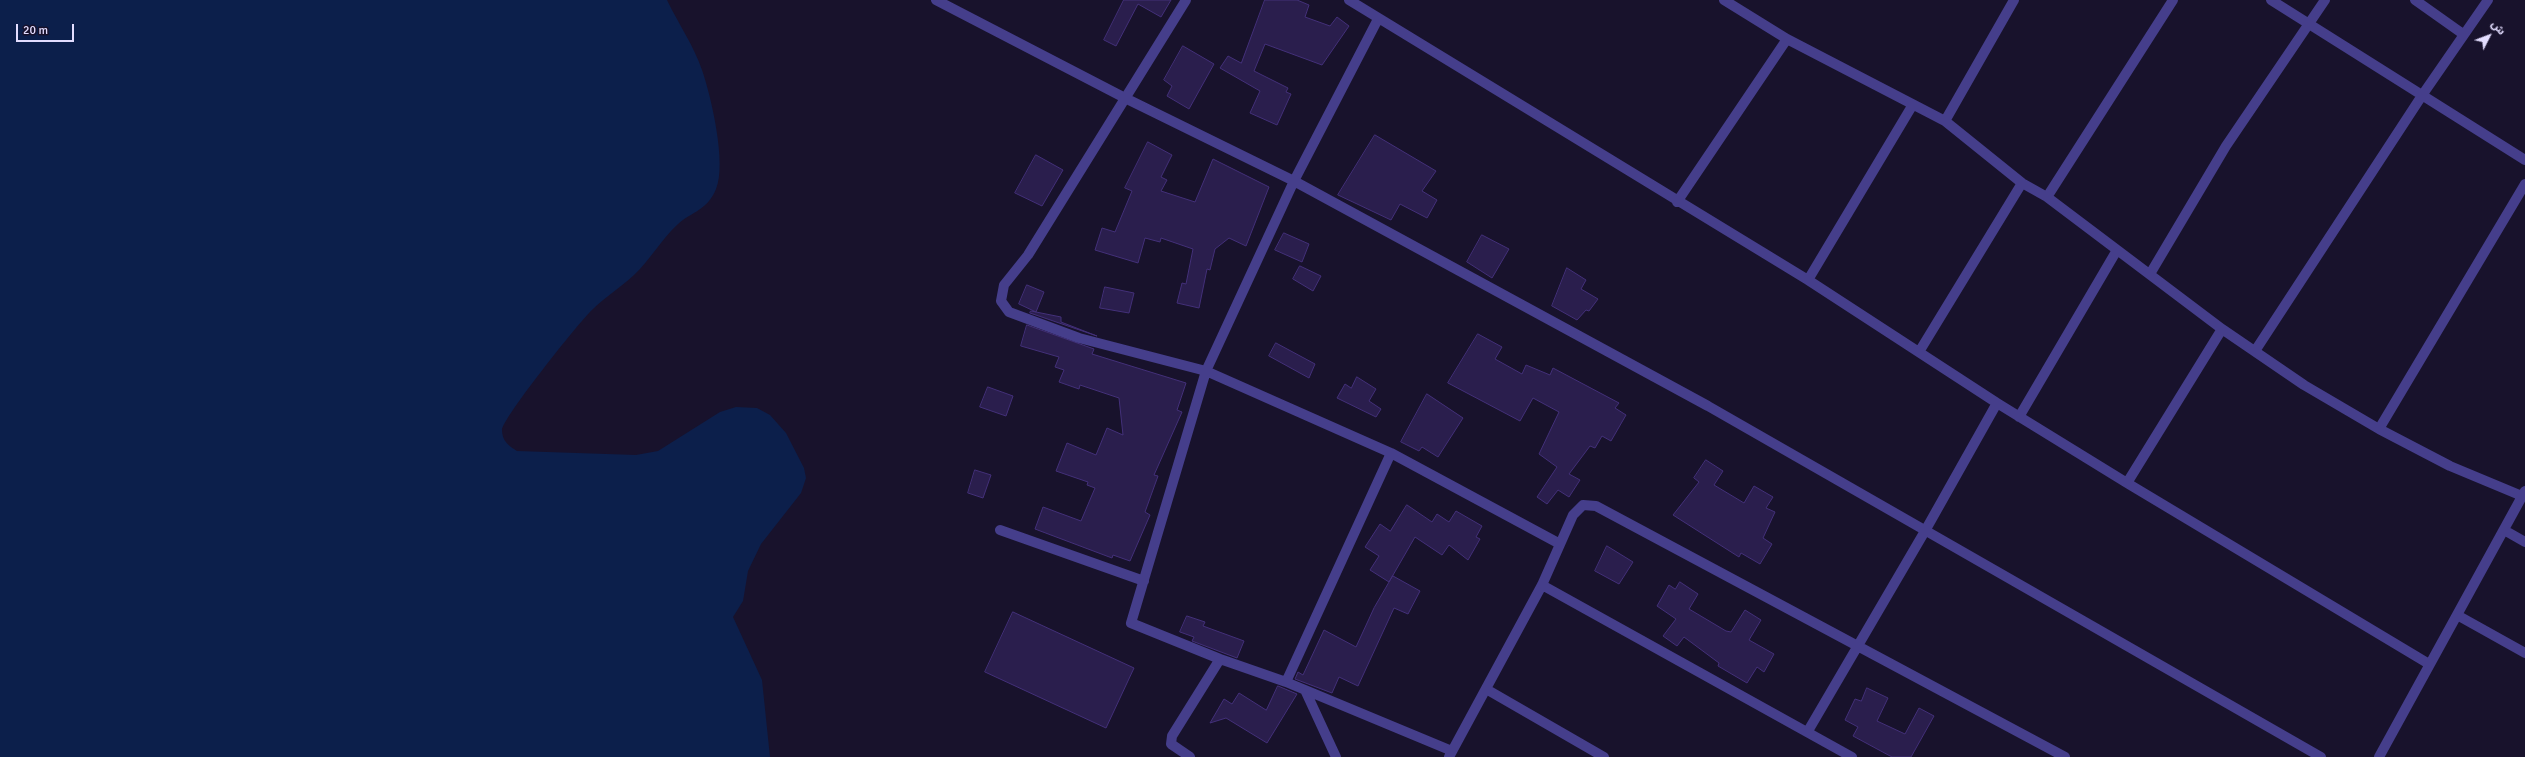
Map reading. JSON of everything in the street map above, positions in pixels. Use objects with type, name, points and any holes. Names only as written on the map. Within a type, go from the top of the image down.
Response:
[{"type":"street","points":[[936,0],[1125,98],[1294,181],[1708,406],[2321,757]]},
{"type":"street","points":[[1186,0],[1028,255],[1004,285],[1001,300],[1009,312],[1079,338],[1206,371],[1391,454],[1560,544]]},
{"type":"street","points":[[1349,0],[1677,202],[1808,280],[1997,403],[2127,483],[2429,664]]},
{"type":"street","points":[[1724,0],[1787,39],[1912,106],[1945,121],[2022,183],[2047,197],[2222,329],[2255,350],[2304,385],[2379,429],[2450,466],[2524,494],[2379,757]]},
{"type":"street","points":[[1945,121],[2013,0]]},
{"type":"street","points":[[2047,197],[2173,0]]},
{"type":"street","points":[[2271,0],[2423,94],[2525,160]]},
{"type":"street","points":[[2150,274],[2226,146],[2308,22],[2325,0]]},
{"type":"street","points":[[2415,0],[2463,34]]},
{"type":"street","points":[[2255,350],[2423,94],[2463,34],[2488,0]]},
{"type":"street","points":[[1378,19],[1294,181],[1206,371],[1131,623],[1220,659],[1306,690],[1451,754],[1542,585],[1573,515],[1583,505],[1596,506],[1857,648],[2065,757]]},
{"type":"street","points":[[1677,202],[1787,39]]},
{"type":"street","points":[[1808,280],[1912,106]]},
{"type":"street","points":[[1919,352],[2022,183]]},
{"type":"street","points":[[2379,429],[2525,184]]},
{"type":"street","points":[[2019,416],[2117,250]]},
{"type":"street","points":[[2127,483],[2222,329]]},
{"type":"street","points":[[1808,731],[1926,531],[1997,403]]},
{"type":"street","points":[[1286,682],[1391,454]]},
{"type":"street","points":[[1000,530],[1144,581]]},
{"type":"street","points":[[2504,530],[2525,542]]},
{"type":"street","points":[[1542,585],[1808,731],[1852,757]]},
{"type":"street","points":[[2457,615],[2525,653]]},
{"type":"street","points":[[1190,757],[1172,744],[1172,736],[1220,659]]},
{"type":"street","points":[[1486,689],[1604,757]]},
{"type":"street","points":[[1306,690],[1336,757]]},
{"type":"water","points":[[0,0],[667,0],[699,61],[710,96],[719,147],[719,178],[716,189],[704,206],[683,220],[671,231],[634,275],[597,305],[584,318],[542,370],[514,408],[505,422],[502,434],[506,443],[517,451],[636,455],[658,451],[720,412],[736,407],[757,408],[770,415],[786,433],[804,468],[806,478],[801,493],[761,544],[748,571],[743,601],[733,617],[762,680],[770,757],[0,757]]},
{"type":"building","points":[[1124,0],[1171,0],[1161,17],[1138,4],[1116,46],[1104,40]]},
{"type":"building","points":[[1265,0],[1297,0],[1309,5],[1305,17],[1330,26],[1337,17],[1349,26],[1322,65],[1265,44],[1254,71],[1288,88],[1286,92],[1291,94],[1277,125],[1250,113],[1260,91],[1220,68],[1228,56],[1241,63]]},
{"type":"building","points":[[1183,46],[1214,64],[1189,109],[1167,96],[1172,86],[1164,80]]},
{"type":"building","points":[[1375,135],[1436,171],[1422,191],[1437,200],[1427,218],[1400,204],[1391,220],[1338,195]]},
{"type":"building","points":[[1148,142],[1172,155],[1161,177],[1167,180],[1161,191],[1195,202],[1213,159],[1269,187],[1246,246],[1229,238],[1215,249],[1210,270],[1207,269],[1199,308],[1177,303],[1182,283],[1186,284],[1193,249],[1161,238],[1160,242],[1145,238],[1138,263],[1095,250],[1102,228],[1115,232],[1132,191],[1125,188]]},
{"type":"building","points":[[1036,155],[1063,170],[1042,206],[1015,193]]},
{"type":"building","points":[[1284,233],[1309,244],[1302,262],[1275,250]]},
{"type":"building","points":[[1482,235],[1509,249],[1492,278],[1467,262]]},
{"type":"building","points":[[1300,266],[1321,276],[1313,291],[1293,279]]},
{"type":"building","points":[[1567,268],[1586,280],[1581,289],[1598,299],[1589,311],[1586,310],[1577,320],[1552,306]]},
{"type":"building","points":[[1027,285],[1044,292],[1036,312],[1019,304]]},
{"type":"building","points":[[1105,287],[1134,293],[1129,313],[1100,308]]},
{"type":"building","points":[[1031,311],[1061,317],[1061,322],[1097,336],[1030,313]]},
{"type":"building","points":[[1027,325],[1094,349],[1092,354],[1186,383],[1177,410],[1182,412],[1154,475],[1158,476],[1145,512],[1150,515],[1130,561],[1113,555],[1112,558],[1035,529],[1043,507],[1081,521],[1095,488],[1087,485],[1088,482],[1056,471],[1067,443],[1096,455],[1107,428],[1123,435],[1119,398],[1080,385],[1079,389],[1059,382],[1064,370],[1055,367],[1059,357],[1021,346]]},
{"type":"building","points":[[1478,334],[1502,347],[1495,359],[1522,374],[1526,365],[1550,375],[1553,368],[1619,403],[1615,408],[1626,415],[1611,441],[1602,436],[1595,448],[1590,446],[1569,474],[1580,480],[1569,497],[1558,490],[1547,504],[1537,497],[1557,467],[1539,454],[1559,412],[1533,398],[1520,421],[1448,383]]},
{"type":"building","points":[[1276,343],[1315,364],[1309,378],[1269,356]]},
{"type":"building","points":[[1357,377],[1376,389],[1369,401],[1381,409],[1376,417],[1337,398],[1345,384],[1351,388]]},
{"type":"building","points":[[988,387],[1013,396],[1006,416],[980,407]]},
{"type":"building","points":[[1427,394],[1463,418],[1438,457],[1422,447],[1419,451],[1401,442]]},
{"type":"building","points":[[1706,460],[1723,471],[1714,485],[1744,503],[1754,486],[1773,497],[1766,508],[1775,512],[1763,538],[1772,544],[1760,564],[1741,553],[1739,557],[1673,515],[1699,482],[1694,478]]},
{"type":"building","points":[[975,470],[991,475],[983,498],[968,493]]},
{"type":"building","points":[[1407,505],[1432,522],[1437,514],[1449,522],[1456,511],[1482,526],[1476,537],[1480,539],[1468,560],[1449,545],[1442,555],[1415,537],[1389,582],[1370,570],[1379,556],[1365,547],[1380,524],[1390,531]]},
{"type":"building","points":[[1607,546],[1633,562],[1619,584],[1595,571]]},
{"type":"building","points":[[1393,576],[1420,591],[1408,614],[1394,608],[1358,686],[1339,677],[1332,693],[1295,679],[1298,672],[1303,675],[1324,630],[1356,647],[1374,608]]},
{"type":"building","points":[[1680,582],[1698,594],[1689,609],[1726,631],[1731,632],[1745,610],[1761,620],[1749,640],[1774,654],[1764,672],[1757,667],[1747,683],[1718,666],[1719,663],[1684,637],[1677,646],[1663,636],[1676,619],[1657,606],[1669,585],[1675,589]]},
{"type":"building","points":[[1013,612],[1134,668],[1106,728],[985,672]]},
{"type":"building","points":[[1187,616],[1205,622],[1203,626],[1244,641],[1237,658],[1192,641],[1194,637],[1180,632]]},
{"type":"building","points":[[1278,686],[1297,694],[1267,743],[1226,718],[1210,723],[1224,699],[1232,704],[1239,693],[1266,710]]},
{"type":"building","points":[[1867,688],[1888,698],[1877,721],[1905,734],[1919,708],[1934,716],[1911,757],[1892,757],[1853,736],[1858,727],[1845,720],[1855,699],[1861,701]]}]
